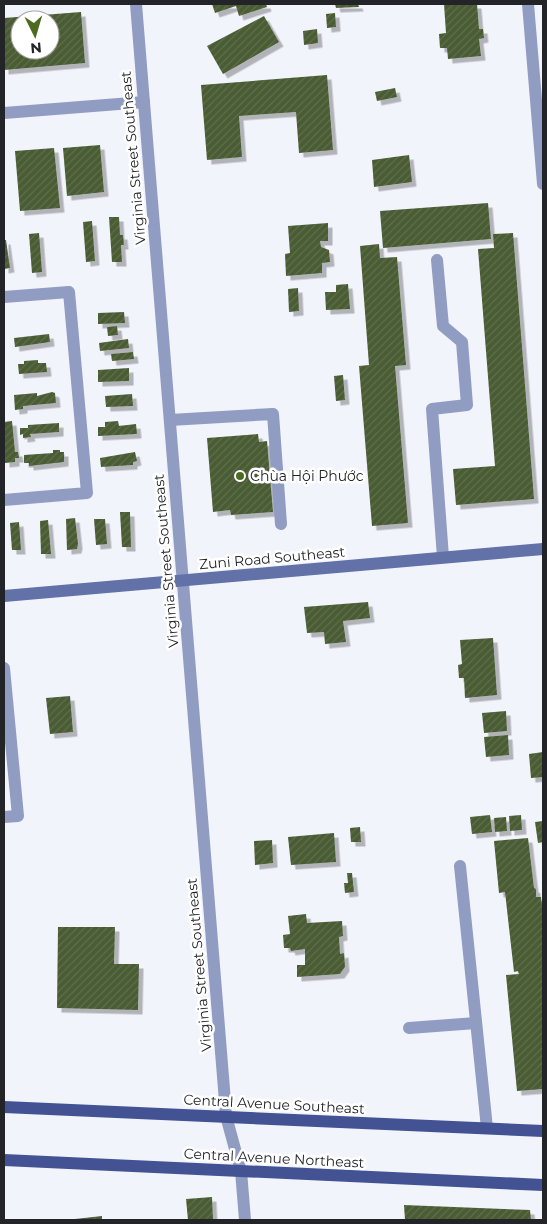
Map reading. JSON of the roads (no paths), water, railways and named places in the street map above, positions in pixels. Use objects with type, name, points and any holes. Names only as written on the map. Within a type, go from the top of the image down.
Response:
[{"type":"main road","name":"Central Avenue Southeast","points":[[4,1107],[543,1131]]},
{"type":"main road","name":"Central Avenue Northeast","points":[[4,1160],[543,1185]]},
{"type":"street","name":"Virginia Street Southeast","points":[[136,4],[226,1116],[241,1171],[245,1220]]},
{"type":"street","points":[[528,4],[543,184]]},
{"type":"street","points":[[4,113],[144,102]]},
{"type":"street","points":[[437,260],[444,326],[462,342],[467,405],[432,409],[443,557]]},
{"type":"street","points":[[4,297],[69,292],[87,493],[4,500]]},
{"type":"street","points":[[170,420],[273,414],[282,524]]},
{"type":"street","name":"Zuni Road Southeast","points":[[4,596],[543,549]]},
{"type":"street","points":[[4,668],[18,816],[4,817]]},
{"type":"street","points":[[460,866],[487,1128]]},
{"type":"street","points":[[410,1028],[476,1023]]},
{"type":"place","name":"Chùa Hội Phước","points":[[240,476]]}]
